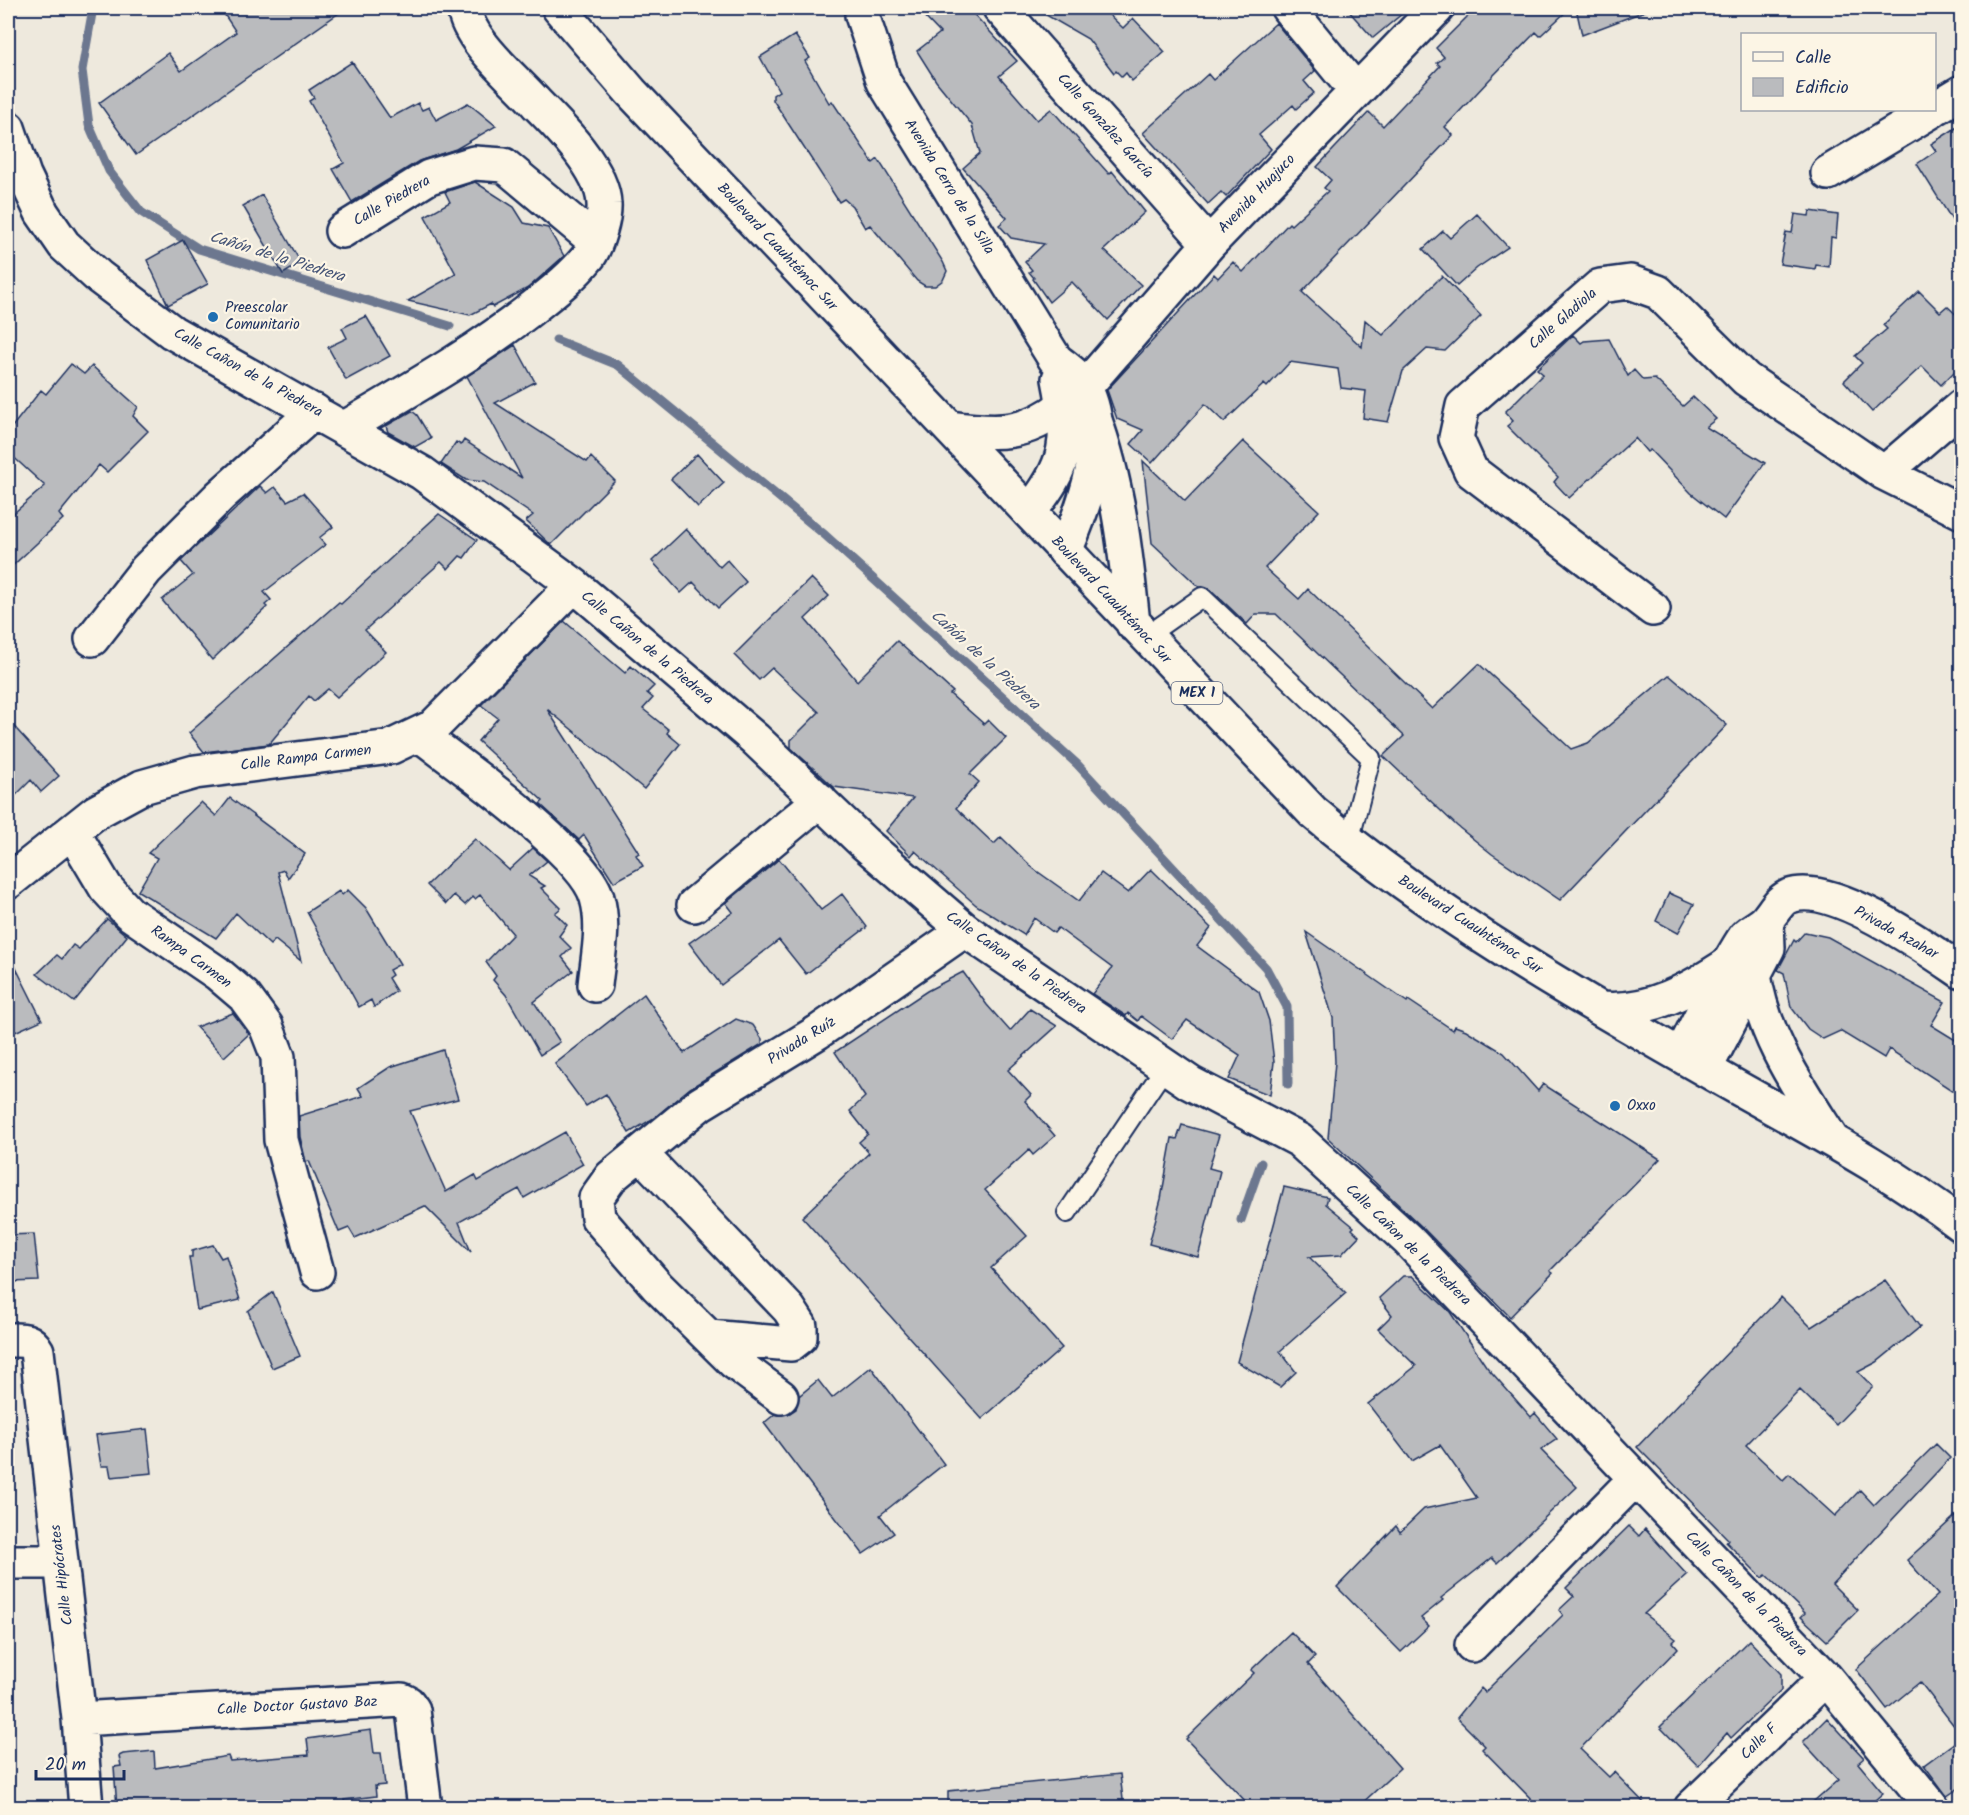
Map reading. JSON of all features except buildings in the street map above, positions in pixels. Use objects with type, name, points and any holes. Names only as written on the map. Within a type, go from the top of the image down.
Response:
[{"type":"street","points":[[345,428],[474,352],[518,320],[569,278],[591,254],[595,241],[605,205],[599,182],[553,120],[474,34],[464,8]]},
{"type":"street","name":"Boulevard Cuauhtémoc Sur","points":[[559,8],[639,101],[1313,812],[1349,842],[1493,942],[1602,1009],[1834,1142],[1941,1209],[1962,1226]]},
{"type":"street","name":"Avenida Cerro de la Silla","points":[[862,8],[862,15],[884,82],[1081,402]]},
{"type":"street","name":"Calle González García","points":[[1000,8],[1209,244]]},
{"type":"street","points":[[1288,8],[1356,91]]},
{"type":"street","name":"Avenida Huajuco","points":[[950,428],[1008,432],[1024,429],[1081,402],[1209,244],[1437,8]]},
{"type":"street","points":[[1936,108],[1962,92]]},
{"type":"street","points":[[1828,173],[1931,111]]},
{"type":"street","name":"Calle Cañon de la Piedrera","points":[[8,128],[16,183],[42,213],[64,245],[99,277],[172,332],[422,473],[574,585],[755,739],[864,843],[965,930],[1190,1083],[1299,1140],[1408,1240],[1826,1678],[1933,1808]]},
{"type":"street","name":"Calle Piedrera","points":[[342,231],[429,177],[474,163],[504,165],[595,241]]},
{"type":"street","name":"Calle Gladiola","points":[[1653,609],[1471,471],[1456,438],[1463,406],[1600,286],[1630,282],[1658,292],[1746,379],[1884,473],[1962,512]]},
{"type":"street","points":[[1029,512],[1048,489],[1065,450],[1081,402]]},
{"type":"street","points":[[1065,551],[1079,519],[1094,460],[1081,402]]},
{"type":"street","points":[[1081,402],[1114,489],[1139,630]]},
{"type":"street","points":[[1884,473],[1962,406]]},
{"type":"street","points":[[92,639],[146,570],[220,496],[315,411]]},
{"type":"street","name":"Calle Rampa Carmen","points":[[8,882],[96,812],[142,787],[195,772],[391,747],[433,727],[574,585]]},
{"type":"street","points":[[419,734],[513,807],[580,867],[597,896],[601,923],[595,985]]},
{"type":"street","points":[[694,905],[820,800]]},
{"type":"street","name":"Rampa Carmen","points":[[72,831],[106,888],[129,913],[217,973],[244,996],[266,1026],[278,1057],[281,1140],[317,1272]]},
{"type":"street","name":"Privada Azahar","points":[[1693,1062],[1742,969],[1768,948],[1767,921],[1777,906],[1789,896],[1810,894],[1866,913],[1916,940],[1962,972]]},
{"type":"street","name":"Privada Ruíz","points":[[709,1337],[657,1287],[598,1218],[596,1198],[611,1177],[700,1104],[818,1032],[965,930]]},
{"type":"street","points":[[1602,1009],[1628,1009],[1659,1001],[1697,984],[1742,969],[1766,1027],[1794,1080],[1834,1142]]},
{"type":"street","points":[[640,1153],[789,1309],[800,1326],[800,1337],[791,1344],[709,1337]]},
{"type":"street","points":[[709,1337],[734,1362],[781,1397]]},
{"type":"street","name":"Calle Hipócrates","points":[[20,1342],[38,1351],[79,1719],[86,1808]]},
{"type":"street","points":[[1472,1644],[1635,1479]]},
{"type":"street","points":[[8,1562],[60,1562]]},
{"type":"street","name":"Calle F","points":[[1692,1808],[1826,1678]]},
{"type":"street","name":"Calle Doctor Gustavo Baz","points":[[79,1719],[402,1700],[408,1703],[413,1710],[425,1808]]},
{"type":"lane","points":[[1139,630],[1202,597],[1371,758],[1349,842]]},
{"type":"lane","points":[[1067,1214],[1166,1066]]},
{"type":"waterway","name":"Cañón de la Piedrera","points":[[93,8],[82,70],[89,125],[109,171],[141,212],[199,249],[450,326]]},
{"type":"waterway","name":"Cañón de la Piedrera","points":[[556,340],[618,365],[825,535],[1077,764],[1266,968],[1287,1007],[1288,1084]]},
{"type":"waterway","name":"Cañón de la Piedrera","points":[[1241,1220],[1261,1163]]},
{"type":"place","name":"Preescolar Comunitario","points":[[213,317]]},
{"type":"place","name":"Oxxo","points":[[1615,1106]]}]
